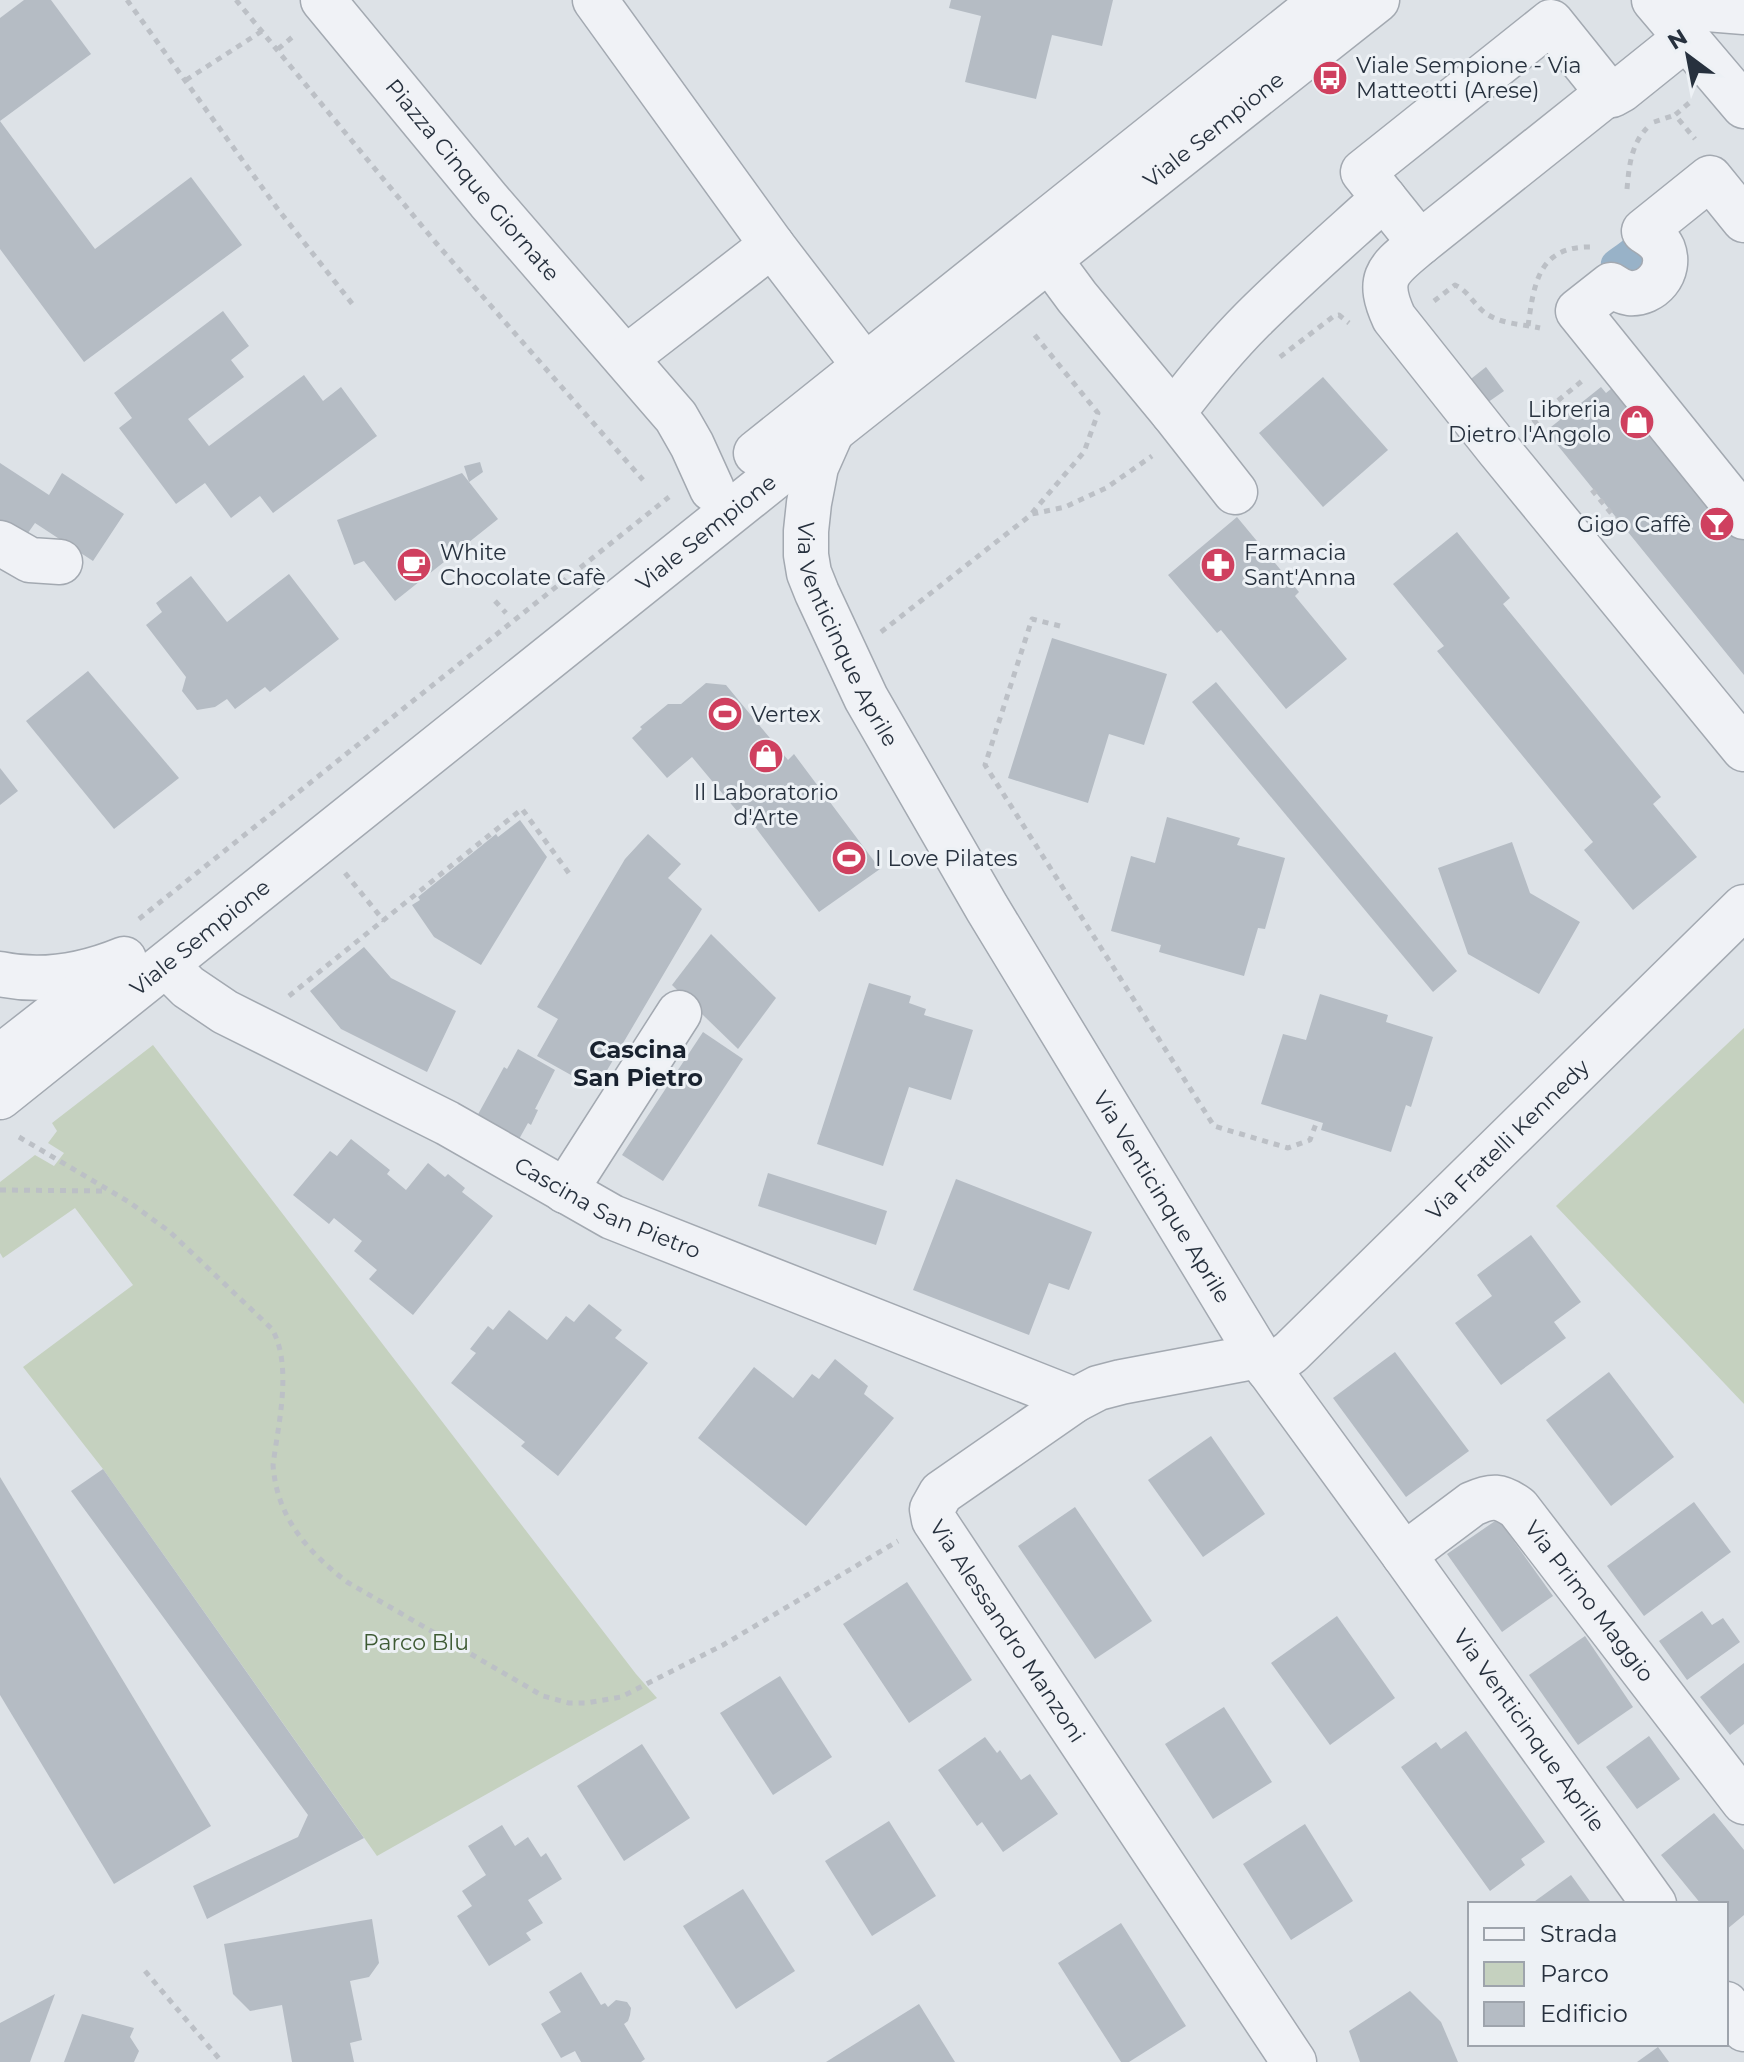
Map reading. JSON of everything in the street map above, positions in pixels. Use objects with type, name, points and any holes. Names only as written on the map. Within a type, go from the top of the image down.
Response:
[{"type":"street","points":[[595,0],[772,245],[864,365]]},
{"type":"street","name":"Viale Sempione","points":[[0,1097],[141,950],[516,650],[708,479],[864,365],[1323,0]]},
{"type":"street","name":"Viale Sempione","points":[[0,1057],[832,431],[1377,0]]},
{"type":"street","points":[[1654,0],[1693,14],[1744,60]]},
{"type":"street","points":[[1420,243],[1363,172],[1551,22],[1612,95],[1621,90],[1693,14],[1707,9],[1744,12]]},
{"type":"street","name":"Piazza Cinque Giornate","points":[[315,13],[489,201],[676,417],[708,479]]},
{"type":"street","points":[[1693,14],[1744,106]]},
{"type":"street","points":[[1608,93],[1390,270],[1384,286],[1387,303],[1403,332],[1744,749]]},
{"type":"street","points":[[1744,220],[1710,178],[1644,231],[1657,240],[1663,249],[1663,274],[1654,285],[1634,293],[1624,293],[1611,285],[1578,311],[1744,517]]},
{"type":"street","points":[[1173,413],[1211,364],[1251,321],[1384,198]]},
{"type":"street","points":[[626,358],[772,245]]},
{"type":"street","points":[[1049,259],[1235,492]]},
{"type":"street","name":"Via Venticinque Aprile","points":[[832,431],[816,467],[809,503],[806,555],[817,593],[866,698],[979,894],[1264,1363],[1653,1902]]},
{"type":"street","points":[[0,543],[30,560],[60,562]]},
{"type":"street","name":"Via Fratelli Kennedy","points":[[1264,1363],[1291,1352],[1744,907]]},
{"type":"street","points":[[0,974],[44,979],[102,968],[141,950]]},
{"type":"street","name":"Cascina San Pietro","points":[[141,950],[225,1012],[447,1123],[612,1217],[1075,1400]]},
{"type":"street","points":[[565,1191],[679,1013]]},
{"type":"street","name":"Via Alessandro Manzoni","points":[[1264,1363],[1121,1382],[1098,1388],[1075,1400],[941,1493],[932,1509],[934,1520],[1294,2062]]},
{"type":"street","name":"Via Primo Maggio","points":[[1404,1555],[1482,1499],[1494,1497],[1506,1500],[1518,1508],[1744,1802]]},
{"type":"street","points":[[1728,2007],[1744,2029]]},
{"type":"path","points":[[127,0],[277,208],[354,306]]},
{"type":"path","points":[[236,0],[436,243],[643,480]]},
{"type":"path","points":[[278,49],[315,13]]},
{"type":"path","points":[[186,80],[262,31]]},
{"type":"path","points":[[1628,200],[1628,176],[1638,137],[1649,125],[1675,115],[1696,97]]},
{"type":"path","points":[[1675,115],[1698,142]]},
{"type":"path","points":[[1528,326],[1536,281],[1548,262],[1568,250],[1601,245]]},
{"type":"path","points":[[1032,514],[1084,452],[1098,413],[1033,333]]},
{"type":"path","points":[[1544,432],[1534,420],[1590,374]]},
{"type":"path","points":[[141,950],[513,623],[708,479]]},
{"type":"path","points":[[1591,489],[1619,523]]},
{"type":"path","points":[[495,601],[506,613]]},
{"type":"path","points":[[1060,626],[1032,619],[985,765],[1214,1126],[1288,1148],[1310,1140],[1317,1121]]},
{"type":"path","points":[[279,1004],[522,809],[571,876]]},
{"type":"path","points":[[341,867],[384,921]]},
{"type":"path","points":[[19,1137],[129,1202],[170,1232],[272,1329],[282,1356],[283,1375],[274,1480],[300,1539],[347,1582],[543,1696],[569,1703],[621,1697],[723,1645],[934,1520]]},
{"type":"path","points":[[0,1190],[108,1191]]},
{"type":"path","points":[[145,1971],[222,2062]]},
{"type":"green space","points":[[1744,1028],[1744,1404],[1556,1206]]},
{"type":"green space","name":"Parco Blu","points":[[153,1045],[657,1698],[377,1856],[103,1469],[23,1367],[133,1285],[75,1208],[3,1258],[0,1253],[0,1182],[35,1155],[54,1166],[64,1153],[48,1143],[57,1131],[52,1123]]},
{"type":"water","points":[[1632,231],[1663,274],[1601,270],[1604,255]]},
{"type":"building","points":[[24,0],[51,0],[91,54],[0,121],[0,18]]},
{"type":"building","points":[[951,0],[1113,0],[1102,46],[1052,35],[1036,99],[965,82],[981,16],[949,8]]},
{"type":"building","points":[[0,121],[95,249],[191,177],[242,245],[84,362],[0,249]]},
{"type":"building","points":[[223,311],[249,346],[231,360],[244,377],[188,419],[209,446],[304,375],[323,401],[341,387],[377,436],[273,513],[260,496],[231,518],[205,483],[176,504],[119,428],[132,418],[114,393]]},
{"type":"building","points":[[1486,367],[1504,391],[1484,405],[1467,382]]},
{"type":"building","points":[[1323,377],[1388,450],[1323,507],[1259,433]]},
{"type":"building","points":[[1622,380],[1744,529],[1744,675],[1546,431],[1601,387],[1606,393]]},
{"type":"building","points":[[480,462],[483,472],[469,482],[464,466]]},
{"type":"building","points":[[0,463],[49,495],[62,473],[124,514],[93,561],[35,523],[23,540],[0,525]]},
{"type":"building","points":[[462,473],[498,519],[395,601],[364,561],[354,565],[337,520]]},
{"type":"building","points":[[1237,517],[1299,592],[1295,596],[1347,659],[1286,709],[1221,630],[1217,633],[1168,575]]},
{"type":"building","points":[[1457,532],[1510,598],[1503,604],[1661,797],[1653,804],[1697,857],[1633,910],[1584,850],[1593,842],[1437,651],[1444,646],[1393,584]]},
{"type":"building","points":[[289,574],[339,639],[270,692],[265,687],[235,709],[227,699],[215,707],[197,710],[182,691],[186,677],[146,625],[162,612],[156,603],[191,576],[227,622]]},
{"type":"building","points":[[1052,638],[1167,674],[1144,745],[1109,734],[1088,803],[1008,778]]},
{"type":"building","points":[[88,671],[179,778],[114,829],[26,721]]},
{"type":"building","points":[[1216,682],[1457,971],[1433,992],[1192,702]]},
{"type":"building","points":[[706,683],[726,685],[788,760],[794,754],[880,869],[819,912],[741,808],[737,811],[692,757],[667,778],[632,738],[642,729],[640,727],[668,704],[681,704]]},
{"type":"building","points":[[0,768],[18,791],[0,805]]},
{"type":"building","points":[[1167,817],[1240,838],[1237,845],[1285,858],[1265,929],[1258,928],[1244,976],[1159,952],[1161,945],[1111,931],[1131,856],[1155,863]]},
{"type":"building","points":[[520,820],[547,857],[481,965],[434,937],[412,905],[496,834],[498,837]]},
{"type":"building","points":[[648,834],[681,864],[668,878],[702,909],[596,1089],[537,1056],[558,1019],[537,1007],[625,859]]},
{"type":"building","points":[[1512,842],[1530,893],[1580,922],[1539,994],[1468,954],[1438,868]]},
{"type":"building","points":[[711,934],[776,998],[738,1049],[672,985]]},
{"type":"building","points":[[364,947],[391,978],[456,1011],[427,1072],[341,1029],[310,991]]},
{"type":"building","points":[[869,983],[911,996],[909,1003],[926,1009],[924,1015],[973,1030],[951,1100],[909,1087],[883,1166],[817,1144]]},
{"type":"building","points":[[1320,994],[1388,1015],[1386,1022],[1433,1037],[1411,1107],[1406,1105],[1391,1152],[1321,1130],[1323,1123],[1261,1104],[1283,1034],[1306,1040]]},
{"type":"building","points":[[703,1032],[743,1059],[663,1181],[622,1155]]},
{"type":"building","points":[[518,1049],[555,1070],[535,1109],[538,1110],[531,1125],[528,1123],[518,1141],[476,1118],[504,1067],[507,1069]]},
{"type":"building","points":[[351,1139],[390,1170],[387,1174],[406,1190],[428,1163],[445,1177],[448,1174],[465,1188],[462,1192],[493,1216],[413,1315],[369,1279],[377,1270],[354,1251],[362,1241],[334,1218],[329,1224],[293,1195],[330,1151],[337,1156]]},
{"type":"building","points":[[768,1173],[887,1211],[876,1245],[758,1206]]},
{"type":"building","points":[[956,1179],[1092,1232],[1069,1290],[1049,1283],[1029,1335],[913,1290]]},
{"type":"building","points":[[1531,1235],[1581,1302],[1554,1322],[1566,1338],[1501,1385],[1455,1323],[1492,1296],[1477,1275]]},
{"type":"building","points":[[589,1304],[622,1330],[615,1338],[648,1363],[558,1476],[521,1446],[525,1442],[451,1383],[476,1353],[470,1349],[488,1326],[493,1330],[509,1310],[547,1340],[566,1316],[574,1322]]},
{"type":"building","points":[[1395,1352],[1469,1451],[1406,1497],[1333,1398]]},
{"type":"building","points":[[835,1359],[868,1386],[864,1394],[894,1418],[806,1526],[698,1438],[754,1367],[793,1398],[812,1374],[819,1379]]},
{"type":"building","points":[[1609,1372],[1674,1457],[1611,1506],[1546,1420]]},
{"type":"building","points":[[1211,1436],[1265,1514],[1203,1557],[1148,1480]]},
{"type":"building","points":[[103,1469],[364,1838],[207,1919],[193,1886],[298,1837],[308,1815],[71,1491]]},
{"type":"building","points":[[0,1477],[211,1826],[114,1884],[0,1695]]},
{"type":"building","points":[[1694,1502],[1731,1552],[1644,1616],[1607,1566]]},
{"type":"building","points":[[1075,1507],[1152,1621],[1095,1659],[1018,1546]]},
{"type":"building","points":[[1498,1519],[1553,1596],[1502,1632],[1447,1554]]},
{"type":"building","points":[[907,1582],[972,1680],[909,1723],[843,1624]]},
{"type":"building","points":[[1702,1611],[1712,1625],[1723,1618],[1740,1642],[1687,1680],[1659,1641]]},
{"type":"building","points":[[1337,1616],[1395,1698],[1330,1745],[1271,1663]]},
{"type":"building","points":[[1585,1636],[1633,1707],[1578,1745],[1529,1675]]},
{"type":"building","points":[[1744,1663],[1744,1724],[1730,1735],[1700,1697]]},
{"type":"building","points":[[780,1676],[832,1757],[773,1795],[720,1713]]},
{"type":"building","points":[[1224,1707],[1272,1782],[1213,1819],[1165,1744]]},
{"type":"building","points":[[1466,1731],[1545,1842],[1521,1859],[1525,1865],[1490,1891],[1401,1767],[1436,1742],[1441,1749]]},
{"type":"building","points":[[1649,1736],[1680,1779],[1637,1809],[1606,1767]]},
{"type":"building","points":[[985,1737],[997,1753],[1000,1750],[1021,1780],[1030,1774],[1058,1814],[1003,1852],[982,1822],[977,1826],[938,1770]]},
{"type":"building","points":[[642,1744],[690,1818],[624,1861],[577,1786]]},
{"type":"building","points":[[1714,1813],[1744,1850],[1744,1915],[1728,1928],[1728,1902],[1699,1902],[1661,1855]]},
{"type":"building","points":[[889,1821],[936,1896],[872,1936],[825,1861]]},
{"type":"building","points":[[1305,1824],[1353,1901],[1291,1940],[1243,1864]]},
{"type":"building","points":[[502,1825],[515,1846],[528,1837],[541,1857],[546,1853],[562,1879],[528,1900],[543,1923],[526,1933],[531,1940],[489,1966],[457,1916],[472,1906],[462,1891],[486,1875],[468,1846]]},
{"type":"building","points":[[1571,1875],[1591,1902],[1534,1902]]},
{"type":"building","points":[[743,1889],[795,1971],[736,2009],[683,1926]]},
{"type":"building","points":[[372,1919],[379,1963],[369,1977],[350,1981],[362,2040],[350,2043],[354,2062],[292,2062],[282,2005],[250,2011],[233,1994],[224,1944]]},
{"type":"building","points":[[1121,1923],[1186,2026],[1129,2062],[1121,2062],[1058,1963]]},
{"type":"building","points":[[581,1972],[601,2005],[605,2003],[608,2007],[616,2000],[627,2002],[631,2008],[628,2021],[624,2024],[645,2059],[641,2062],[581,2062],[575,2051],[561,2058],[541,2024],[561,2012],[549,1992]]},
{"type":"building","points":[[1410,1991],[1441,2022],[1458,2062],[1360,2062],[1349,2031]]},
{"type":"building","points":[[55,1994],[30,2062],[0,2062],[0,2023]]},
{"type":"building","points":[[919,2004],[955,2062],[826,2062]]},
{"type":"building","points":[[82,2014],[134,2028],[130,2037],[139,2051],[134,2062],[64,2062]]},
{"type":"building","points":[[1658,2047],[1669,2062],[1637,2062]]},
{"type":"place","name":"Viale Sempione - Via Matteotti (Arese)","points":[[1330,78]]},
{"type":"place","name":"Libreria Dietro l'Angolo","points":[[1637,422]]},
{"type":"place","name":"Gigo Caffè","points":[[1717,524]]},
{"type":"place","name":"White Chocolate Cafè","points":[[414,565]]},
{"type":"place","name":"Farmacia Sant'Anna","points":[[1218,565]]},
{"type":"place","name":"Vertex","points":[[725,714]]},
{"type":"place","name":"Il Laboratorio d'Arte","points":[[766,756]]},
{"type":"place","name":"I Love Pilates","points":[[849,858]]},
{"type":"district","name":"Cascina San Pietro","points":[[638,1064]]}]
